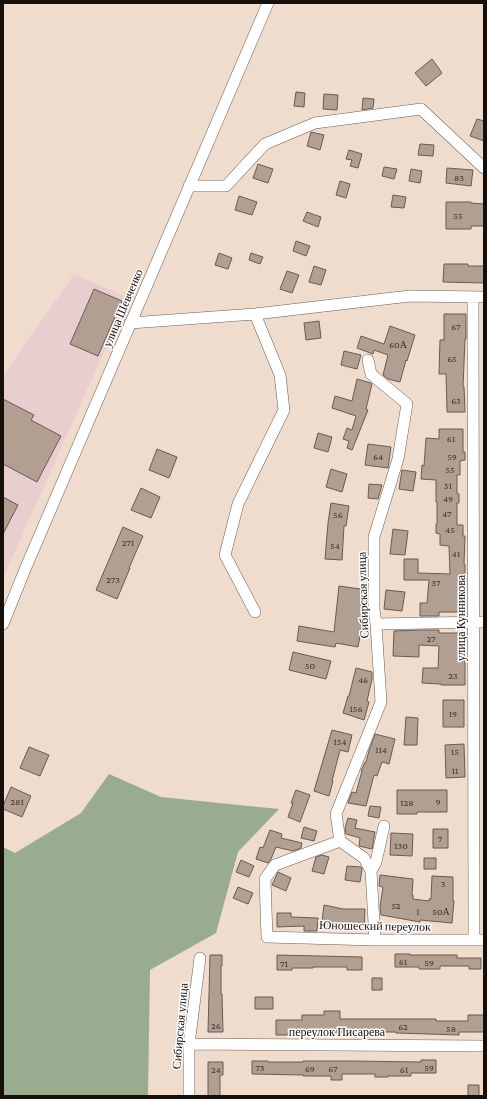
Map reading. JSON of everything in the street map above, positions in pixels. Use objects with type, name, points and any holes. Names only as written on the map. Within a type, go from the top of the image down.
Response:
[{"type":"street","name":"улица Шевченко","points":[[3,624],[130,323],[268,3]]},
{"type":"street","points":[[189,186],[226,186],[265,144],[315,123],[421,109],[484,168]]},
{"type":"street","points":[[130,323],[255,314],[410,296],[479,297]]},
{"type":"street","name":"улица Кунникова","points":[[479,297],[479,940]]},
{"type":"street","points":[[255,314],[280,375],[284,410],[238,504],[225,555],[255,612]]},
{"type":"street","name":"Сибирская улица","points":[[340,841],[336,814],[381,702],[374,609],[374,537],[398,459],[407,404],[371,374],[368,360]]},
{"type":"street","points":[[376,624],[479,622]]},
{"type":"street","points":[[371,871],[376,862],[384,826]]},
{"type":"street","points":[[340,841],[364,858],[371,871],[375,940]]},
{"type":"street","name":"Юношеский переулок","points":[[340,841],[276,865],[265,879],[266,937],[375,940],[479,940]]},
{"type":"street","name":"Сибирская улица","points":[[189,1096],[189,1044],[200,958]]},
{"type":"street","name":"переулок Писарева","points":[[189,1044],[484,1046]]},
{"type":"shaded area","points":[[74,274],[128,298],[3,578],[3,376]]},
{"type":"green space","points":[[109,774],[161,797],[279,809],[238,852],[216,933],[150,970],[148,1096],[3,1096],[3,847],[15,853],[81,813]]},
{"type":"building","points":[[432,59],[442,73],[426,86],[415,73]]},
{"type":"building","points":[[296,92],[305,93],[304,107],[294,106]]},
{"type":"building","points":[[324,94],[338,95],[337,110],[323,109]]},
{"type":"building","points":[[363,98],[374,99],[373,108],[362,110]]},
{"type":"building","points":[[477,119],[484,121],[484,141],[470,136]]},
{"type":"building","points":[[311,132],[324,135],[320,150],[307,146]]},
{"type":"building","points":[[420,144],[434,145],[433,156],[418,155]]},
{"type":"building","points":[[349,150],[362,154],[358,168],[350,166],[352,160],[346,159]]},
{"type":"building","points":[[258,164],[273,169],[268,183],[253,178]]},
{"type":"building","points":[[384,167],[397,169],[394,179],[382,176]]},
{"type":"building","points":[[447,168],[473,170],[471,186],[446,183]]},
{"type":"building","points":[[411,169],[422,171],[420,183],[409,181]]},
{"type":"building","points":[[340,181],[350,184],[346,198],[336,195]]},
{"type":"building","points":[[393,195],[406,197],[404,208],[391,207]]},
{"type":"building","points":[[239,196],[257,202],[252,215],[235,210]]},
{"type":"building","points":[[446,202],[471,202],[484,204],[484,226],[471,226],[471,229],[446,229]]},
{"type":"building","points":[[307,212],[321,217],[318,227],[303,221]]},
{"type":"building","points":[[296,241],[310,246],[306,256],[293,251]]},
{"type":"building","points":[[219,253],[232,258],[228,269],[215,265]]},
{"type":"building","points":[[251,253],[263,257],[260,264],[249,260]]},
{"type":"building","points":[[444,264],[484,266],[484,283],[443,282]]},
{"type":"building","points":[[314,266],[326,270],[321,285],[309,282]]},
{"type":"building","points":[[287,271],[299,275],[292,293],[280,289]]},
{"type":"building","points":[[94,289],[122,301],[98,356],[70,344]]},
{"type":"building","points":[[444,314],[466,314],[463,387],[465,412],[447,412],[446,374],[439,374],[440,340],[444,340]]},
{"type":"building","points":[[319,321],[321,338],[306,340],[304,323]]},
{"type":"building","points":[[390,326],[415,335],[400,382],[388,379],[383,375],[388,355],[374,350],[373,354],[357,348],[361,336],[384,344]]},
{"type":"building","points":[[344,351],[361,355],[357,369],[341,365]]},
{"type":"building","points":[[357,379],[372,384],[366,409],[368,410],[352,450],[347,448],[349,441],[343,439],[347,428],[352,430],[356,416],[332,408],[335,396],[352,401]]},
{"type":"building","points":[[3,399],[34,415],[31,420],[61,436],[37,482],[3,464]]},
{"type":"building","points":[[439,429],[463,429],[463,452],[465,452],[465,460],[460,461],[460,475],[457,475],[457,493],[459,494],[459,503],[457,503],[457,525],[463,525],[463,536],[465,536],[465,574],[462,574],[465,612],[439,612],[439,616],[420,616],[420,603],[427,603],[429,580],[404,580],[404,559],[418,559],[418,573],[450,574],[449,546],[440,545],[440,534],[436,533],[436,480],[421,479],[422,465],[424,466],[426,438],[439,439]]},
{"type":"building","points":[[318,433],[332,437],[328,452],[314,448]]},
{"type":"building","points":[[368,444],[391,447],[388,468],[365,465]]},
{"type":"building","points":[[157,449],[177,457],[169,478],[149,470]]},
{"type":"building","points":[[331,469],[347,474],[342,492],[326,487]]},
{"type":"building","points":[[402,470],[416,472],[413,491],[399,489]]},
{"type":"building","points":[[369,484],[382,485],[378,499],[368,498]]},
{"type":"building","points":[[141,488],[160,497],[151,518],[131,510]]},
{"type":"building","points":[[3,497],[18,505],[3,534]]},
{"type":"building","points":[[331,503],[349,506],[346,526],[344,526],[342,560],[325,559]]},
{"type":"building","points":[[123,527],[143,536],[117,599],[96,590]]},
{"type":"building","points":[[393,529],[408,531],[405,555],[390,554]]},
{"type":"building","points":[[339,586],[367,590],[364,625],[362,625],[358,647],[336,643],[335,647],[297,641],[299,626],[334,632]]},
{"type":"building","points":[[386,590],[405,592],[402,611],[384,609]]},
{"type":"building","points":[[439,630],[439,633],[465,633],[465,685],[422,683],[423,668],[438,668],[439,646],[419,645],[419,657],[393,656],[394,631]]},
{"type":"building","points":[[293,652],[331,661],[326,679],[289,670]]},
{"type":"building","points":[[356,668],[372,672],[367,701],[369,702],[364,720],[343,713]]},
{"type":"building","points":[[443,700],[464,700],[464,727],[443,727]]},
{"type":"building","points":[[406,717],[418,718],[417,745],[404,745]]},
{"type":"building","points":[[332,730],[352,735],[348,752],[340,750],[329,796],[314,791]]},
{"type":"building","points":[[375,734],[395,739],[389,764],[382,762],[377,776],[374,775],[366,806],[348,803],[352,792],[356,793],[361,771],[366,762]]},
{"type":"building","points":[[464,744],[465,777],[446,778],[445,745]]},
{"type":"building","points":[[29,747],[49,755],[40,776],[20,768]]},
{"type":"building","points":[[11,787],[31,796],[22,817],[3,809]]},
{"type":"building","points":[[296,790],[310,795],[300,822],[288,817]]},
{"type":"building","points":[[397,790],[447,790],[447,812],[397,814]]},
{"type":"building","points":[[370,806],[381,807],[379,818],[368,816]]},
{"type":"building","points":[[348,818],[357,820],[355,828],[375,832],[372,849],[359,846],[360,838],[346,834],[345,828]]},
{"type":"building","points":[[304,827],[317,831],[314,841],[301,838]]},
{"type":"building","points":[[433,829],[448,829],[448,848],[433,848]]},
{"type":"building","points":[[270,830],[282,834],[281,838],[302,843],[301,848],[293,851],[276,847],[268,863],[256,859],[260,847],[263,848]]},
{"type":"building","points":[[391,833],[413,834],[412,856],[390,855]]},
{"type":"building","points":[[322,855],[329,857],[324,874],[312,871],[316,857]]},
{"type":"building","points":[[424,858],[436,858],[436,869],[424,869]]},
{"type":"building","points":[[241,860],[254,866],[249,877],[236,872]]},
{"type":"building","points":[[347,866],[361,867],[360,882],[345,880]]},
{"type":"building","points":[[278,872],[291,878],[286,891],[272,885]]},
{"type":"building","points":[[380,875],[413,879],[413,899],[429,901],[429,899],[431,899],[432,876],[453,877],[454,901],[452,923],[420,920],[420,922],[381,915],[380,907],[383,887],[379,886]]},
{"type":"building","points":[[238,887],[253,893],[248,904],[233,898]]},
{"type":"building","points":[[324,905],[343,909],[365,909],[364,929],[348,929],[349,927],[322,922]]},
{"type":"building","points":[[277,913],[291,913],[291,917],[318,918],[317,931],[304,931],[304,926],[277,927]]},
{"type":"building","points":[[395,954],[457,955],[457,958],[481,958],[481,969],[469,969],[469,966],[440,966],[440,969],[395,967]]},
{"type":"building","points":[[210,955],[222,955],[221,994],[223,1032],[208,1032]]},
{"type":"building","points":[[277,955],[362,957],[362,970],[347,970],[347,967],[313,967],[292,968],[292,970],[277,970]]},
{"type":"building","points":[[372,978],[382,978],[382,990],[372,990]]},
{"type":"building","points":[[255,997],[273,997],[273,1009],[255,1009]]},
{"type":"building","points":[[324,1011],[340,1011],[340,1019],[436,1019],[436,1021],[468,1021],[468,1015],[484,1015],[484,1032],[459,1032],[459,1035],[396,1032],[362,1032],[362,1034],[349,1034],[349,1032],[294,1032],[294,1035],[276,1035],[276,1020],[302,1020],[302,1015],[324,1015]]},
{"type":"building","points":[[421,1060],[436,1060],[436,1073],[411,1073],[411,1076],[388,1077],[375,1077],[375,1074],[342,1074],[342,1080],[331,1080],[331,1076],[252,1074],[252,1061],[421,1062]]},
{"type":"building","points":[[208,1062],[223,1062],[223,1075],[220,1075],[220,1096],[208,1096]]},
{"type":"building","points":[[468,1085],[479,1085],[479,1096],[468,1096]]}]
